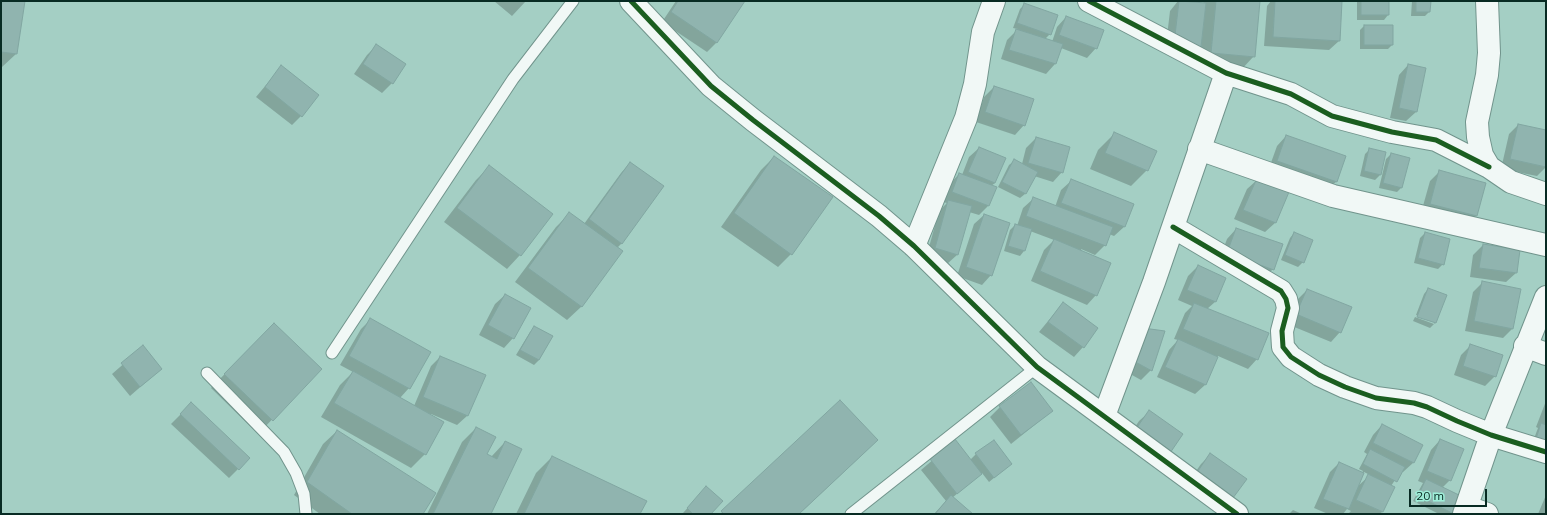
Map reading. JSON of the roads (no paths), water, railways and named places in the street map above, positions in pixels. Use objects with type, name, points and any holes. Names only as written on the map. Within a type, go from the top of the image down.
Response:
[{"type":"street","points":[[631,1],[711,86],[879,216],[914,246],[1037,367],[1237,514]]},
{"type":"street","points":[[914,246],[966,118],[975,84],[983,32],[994,1]]},
{"type":"street","points":[[1089,1],[1105,8],[1226,73],[1290,94],[1332,116],[1392,132],[1436,140],[1489,167],[1511,182],[1546,194]]},
{"type":"street","points":[[1487,1],[1488,60],[1477,122],[1482,155],[1489,167]]},
{"type":"street","points":[[1104,416],[1173,227],[1226,73]]},
{"type":"street","points":[[1199,149],[1333,196],[1546,245]]},
{"type":"street","points":[[1173,227],[1281,291],[1286,299],[1288,308],[1282,331],[1283,347],[1291,357],[1308,368],[1345,387],[1376,398],[1414,403],[1427,407],[1491,435],[1546,452]]},
{"type":"street","points":[[1473,512],[1491,435],[1525,346],[1546,297]]},
{"type":"street","points":[[1525,346],[1546,354]]},
{"type":"lane","points":[[332,353],[513,79],[573,1]]},
{"type":"lane","points":[[851,514],[1037,367]]},
{"type":"lane","points":[[207,373],[284,452],[296,473],[304,494],[306,514]]}]
